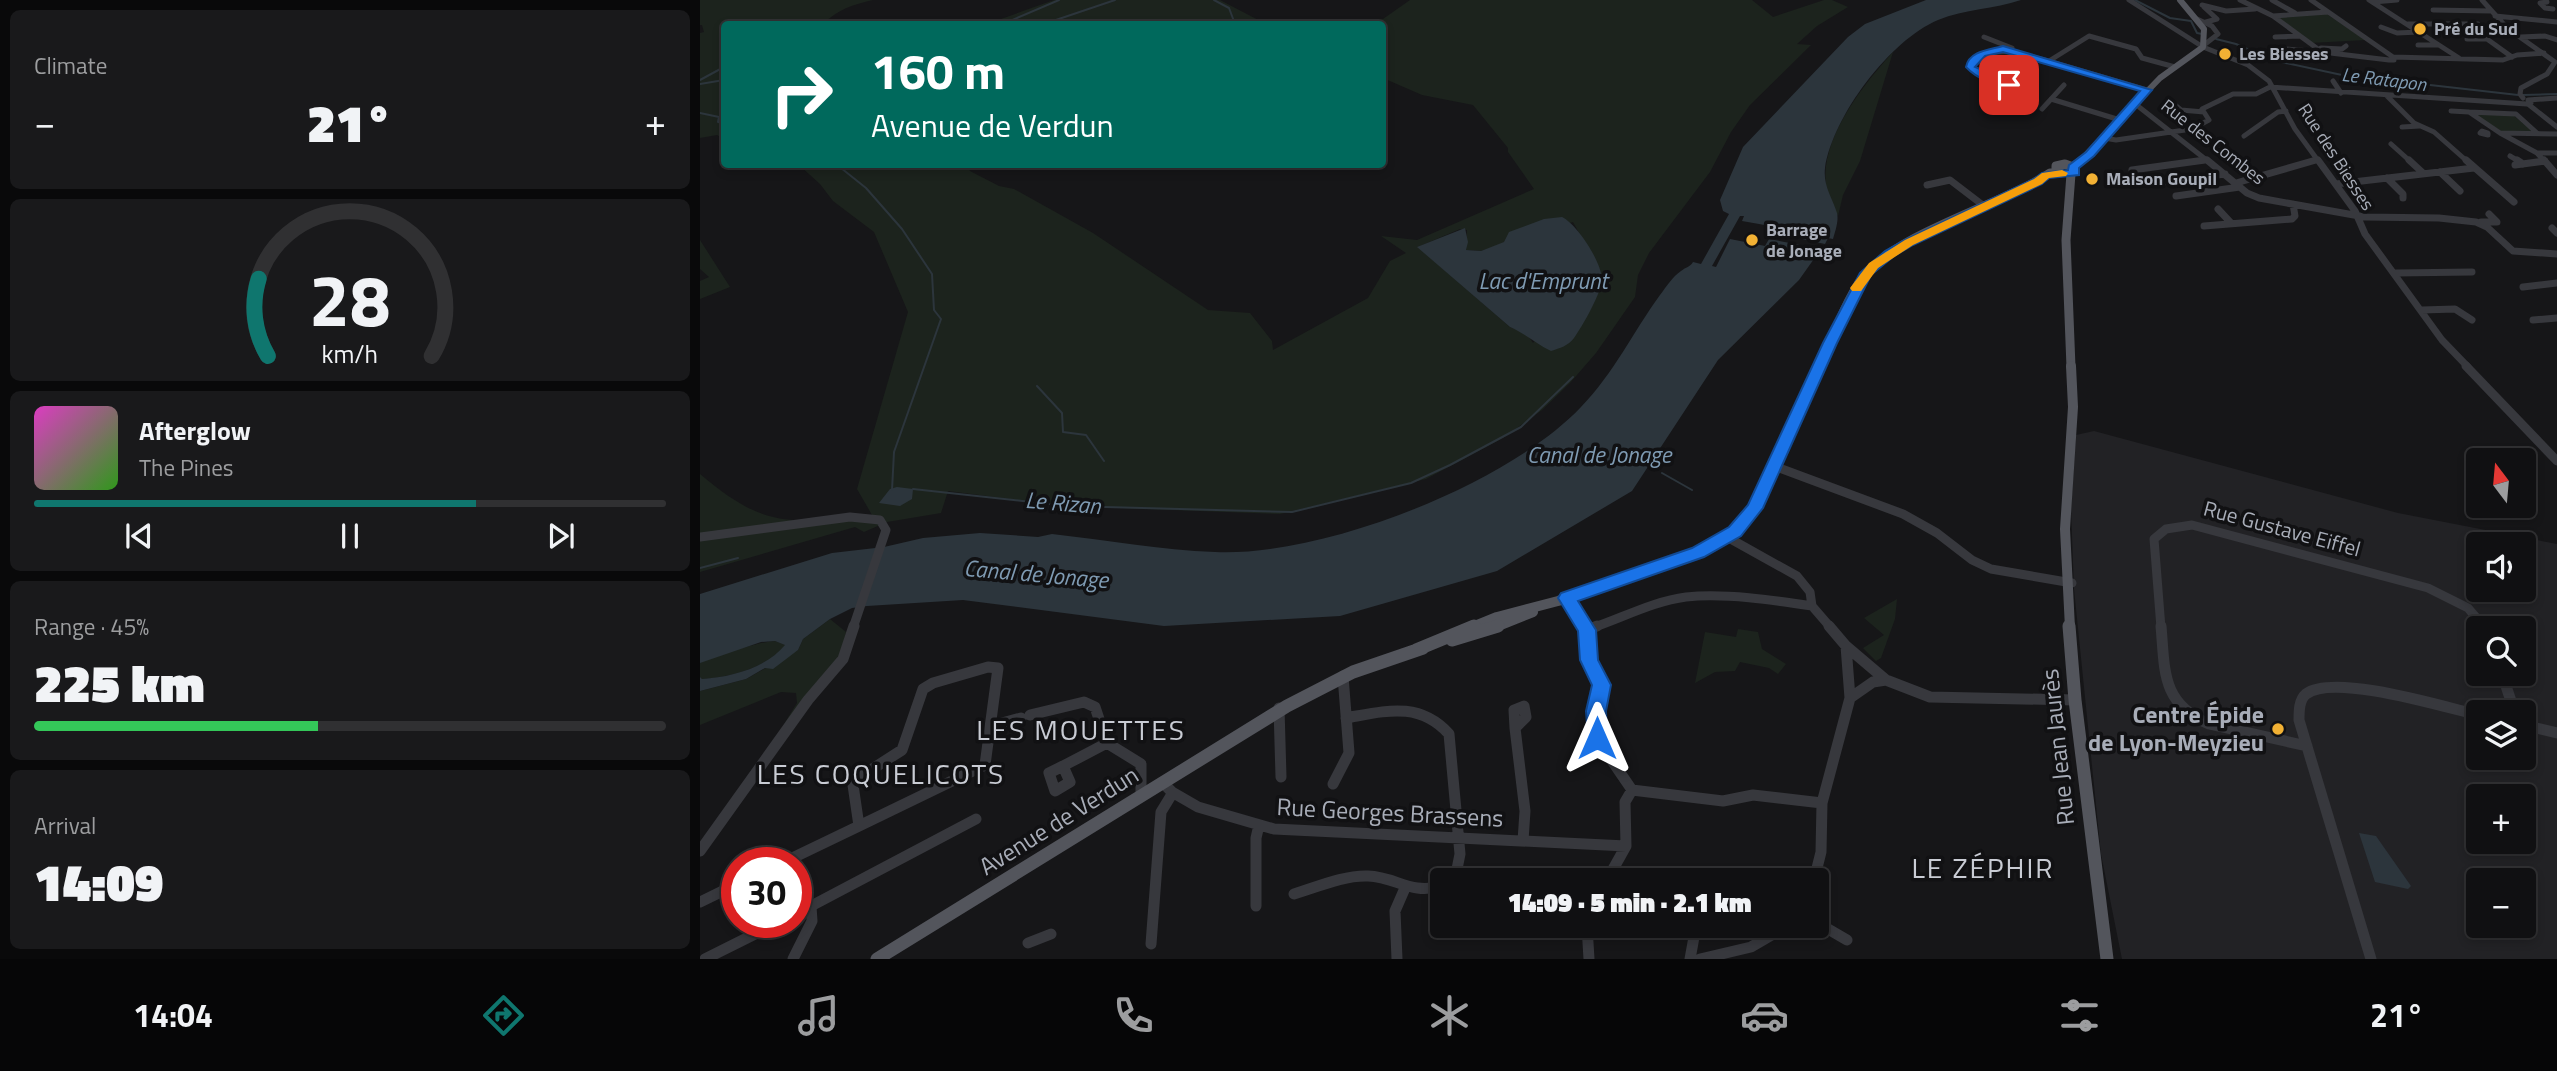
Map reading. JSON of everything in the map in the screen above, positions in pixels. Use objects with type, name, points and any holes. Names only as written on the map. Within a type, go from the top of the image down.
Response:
[{"type":"main road","points":[[2065,170],[2085,159],[2147,90],[2204,46],[2204,29],[2180,0]]},
{"type":"main road","name":"Avenue de Verdun","points":[[886,957],[1141,796],[1167,789],[1279,708],[1343,676],[1416,649],[1484,632],[1562,599],[1698,552],[1727,537],[1754,508],[1830,343],[1866,273],[1890,253],[1909,242],[2050,173],[2065,170]]},
{"type":"main road","name":"Rue Jean Jaurès","points":[[2065,170],[2069,186],[2066,240],[2073,407],[2065,529],[2075,700],[2107,959]]},
{"type":"street","name":"Rue des Biesses","points":[[2129,0],[2204,46],[2256,69],[2274,87],[2286,111],[2357,215],[2365,234],[2442,340],[2557,461]]},
{"type":"street","points":[[2240,0],[2273,16],[2322,52]]},
{"type":"street","points":[[2272,0],[2297,14]]},
{"type":"street","points":[[2311,0],[2393,57],[2503,60],[2544,53]]},
{"type":"street","points":[[2370,1],[2397,0]]},
{"type":"street","points":[[2482,0],[2519,37],[2555,62],[2553,67],[2521,88],[2524,99],[2557,127]]},
{"type":"street","points":[[2370,1],[2460,58]]},
{"type":"street","points":[[2546,1],[2555,9]]},
{"type":"street","points":[[2202,3],[2217,19],[2206,22]]},
{"type":"street","points":[[2202,3],[2226,11],[2255,9]]},
{"type":"street","points":[[2433,10],[2493,13],[2556,23]]},
{"type":"street","points":[[2273,16],[2328,12]]},
{"type":"street","points":[[2197,19],[2206,22],[2218,34],[2204,46]]},
{"type":"street","points":[[2407,24],[2478,24]]},
{"type":"street","points":[[2381,27],[2397,33],[2419,32]]},
{"type":"street","points":[[2009,85],[1973,70],[1970,65],[1981,54],[2003,49],[2049,61],[2089,36],[2136,49],[2142,58],[2175,67]]},
{"type":"street","points":[[2275,37],[2300,36]]},
{"type":"street","points":[[2519,37],[2544,36],[2557,40]]},
{"type":"street","points":[[1984,37],[2049,61],[2147,90]]},
{"type":"street","points":[[2467,39],[2487,39],[2512,57]]},
{"type":"street","points":[[2417,45],[2439,45]]},
{"type":"street","points":[[2316,48],[2342,49],[2346,46]]},
{"type":"street","points":[[2273,48],[2389,60],[2394,60],[2393,57]]},
{"type":"street","points":[[1974,60],[2007,69],[1996,80]]},
{"type":"street","points":[[2333,81],[2341,93]]},
{"type":"street","points":[[2042,109],[2064,85]]},
{"type":"street","points":[[2103,140],[2192,129],[2209,120],[2202,109],[2233,94],[2256,93],[2274,87],[2386,95],[2557,98]]},
{"type":"street","points":[[2386,95],[2420,126],[2434,132],[2514,202]]},
{"type":"street","points":[[2051,99],[2120,120]]},
{"type":"street","name":"Rue des Combes","points":[[2134,103],[2238,185],[2259,198],[2357,215],[2476,222]]},
{"type":"street","points":[[2175,105],[2181,110],[2204,112]]},
{"type":"street","points":[[2244,136],[2278,112],[2286,111]]},
{"type":"street","points":[[2451,111],[2516,114],[2538,134]]},
{"type":"street","points":[[2084,121],[2093,112]]},
{"type":"street","points":[[2469,112],[2537,153],[2557,175]]},
{"type":"street","points":[[2402,128],[2420,126]]},
{"type":"street","points":[[2488,134],[2557,134]]},
{"type":"street","points":[[2391,144],[2423,173]]},
{"type":"street","points":[[2537,153],[2557,153]]},
{"type":"street","points":[[2510,156],[2519,164],[2545,161]]},
{"type":"street","points":[[2132,170],[2208,160]]},
{"type":"street","points":[[2176,196],[2238,185],[2318,160]]},
{"type":"street","points":[[2336,184],[2474,168]]},
{"type":"street","points":[[2440,172],[2460,191]]},
{"type":"street","points":[[2163,182],[2225,174]]},
{"type":"street","points":[[2387,178],[2403,194],[2403,198]]},
{"type":"street","points":[[1927,185],[1950,180],[1984,206]]},
{"type":"street","points":[[2204,226],[2292,219],[2295,216],[2293,204]]},
{"type":"street","points":[[2218,209],[2231,223]]},
{"type":"street","points":[[2476,222],[2497,222],[2489,214]]},
{"type":"street","points":[[2476,222],[2487,227],[2513,251],[2557,254]]},
{"type":"street","points":[[2396,274],[2472,272]]},
{"type":"street","points":[[2523,287],[2557,283]]},
{"type":"street","points":[[2422,310],[2455,309],[2472,320]]},
{"type":"street","points":[[2533,320],[2557,318]]},
{"type":"street","points":[[1774,466],[1903,514],[1991,569],[2069,582]]},
{"type":"street","points":[[700,537],[850,517],[880,520],[885,525],[885,534],[844,659],[807,700],[700,851]]},
{"type":"street","name":"Rue Gustave Eiffel","points":[[2307,746],[2209,724],[2195,718],[2170,693],[2165,675],[2154,539],[2160,531],[2173,526],[2192,525],[2428,588],[2452,597],[2476,616]]},
{"type":"street","points":[[1727,537],[1797,576],[1810,592],[1811,606],[1846,646],[1886,680],[1941,698],[2075,700]]},
{"type":"street","points":[[1587,630],[1671,600],[1688,597],[1771,600],[1811,606]]},
{"type":"street","points":[[1562,599],[1587,630],[1589,660],[1602,685],[1596,711],[1597,738],[1632,790],[1723,800],[1753,795],[1822,803]]},
{"type":"street","points":[[1817,868],[1821,852],[1822,803],[1850,698],[1846,646]]},
{"type":"street","points":[[812,849],[859,826],[985,765],[998,668],[988,667],[933,683],[923,689],[901,750],[863,775],[853,785],[859,826]]},
{"type":"street","points":[[1332,785],[1349,753],[1343,676]]},
{"type":"street","points":[[1850,698],[1872,682],[1886,680]]},
{"type":"street","points":[[2371,959],[2307,746],[2299,711],[2305,694],[2317,687],[2344,685],[2466,712]]},
{"type":"street","points":[[990,726],[1084,702],[1095,707],[1107,743],[1141,764],[1141,796]]},
{"type":"street","points":[[1279,708],[1281,778]]},
{"type":"street","points":[[1346,718],[1394,709],[1412,710],[1441,723],[1449,734],[1453,753],[1460,854],[1457,868]]},
{"type":"street","points":[[1515,727],[1525,811],[1523,841]]},
{"type":"street","points":[[2536,728],[2557,733]]},
{"type":"street","points":[[1063,766],[1107,743]]},
{"type":"street","points":[[1151,944],[1161,812],[1167,789]]},
{"type":"street","name":"Rue Georges Brassens","points":[[1167,789],[1229,819],[1321,833],[1626,846]]},
{"type":"street","points":[[1614,868],[1626,846],[1625,802],[1632,790]]},
{"type":"street","points":[[812,905],[976,819]]},
{"type":"street","points":[[1256,906],[1256,838],[1259,825]]},
{"type":"street","points":[[1294,894],[1368,876],[1405,888],[1430,890]]},
{"type":"street","points":[[1397,959],[1395,911],[1405,888]]},
{"type":"street","points":[[700,902],[721,892]]},
{"type":"street","points":[[1829,930],[1847,940]]},
{"type":"street","points":[[1028,943],[1051,934]]},
{"type":"street","points":[[705,959],[747,938]]},
{"type":"street","points":[[793,959],[804,938]]},
{"type":"street","points":[[1588,938],[1589,959]]},
{"type":"street","points":[[1690,959],[1694,938]]},
{"type":"street","points":[[1700,959],[1751,947],[1766,938]]},
{"type":"shaded area","points":[[700,0],[873,0],[840,11],[827,21],[721,21],[721,137],[717,135],[700,138],[700,33],[704,32],[700,25]]},
{"type":"shaded area","points":[[1054,0],[1220,0],[1260,21],[1043,20],[995,21]]},
{"type":"shaded area","points":[[1410,0],[1752,0],[1773,17],[1824,0],[1832,0],[1848,7],[1817,26],[1797,44],[1811,45],[1750,105],[1731,132],[1710,172],[1649,253],[1638,275],[1635,297],[1596,353],[1570,383],[1542,410],[1503,438],[1426,479],[1280,514],[1066,506],[948,491],[941,513],[887,522],[864,532],[855,527],[700,572],[700,474],[743,505],[762,514],[799,520],[872,515],[857,489],[908,312],[874,232],[833,201],[802,168],[968,168],[999,186],[1014,189],[1093,233],[1208,310],[1250,313],[1272,341],[1273,350],[1368,298],[1390,261],[1406,253],[1381,236],[1417,240],[1534,189],[1508,152],[1508,148],[1473,105],[1422,95],[1386,79],[1386,21],[1369,20],[1383,19]],"holes":[[[1573,222],[1598,267],[1533,343],[1527,334],[1510,327],[1418,247],[1460,229],[1467,230],[1466,250],[1481,251]]]},
{"type":"shaded area","points":[[2325,13],[2366,40],[2310,43],[2275,17]]},
{"type":"shaded area","points":[[1893,52],[1860,161],[1843,195],[1838,216],[1827,191],[1825,173],[1828,154],[1835,135],[1856,98]]},
{"type":"shaded area","points":[[2474,114],[2512,114],[2533,132],[2502,132]]},
{"type":"shaded area","points":[[700,240],[730,287],[700,299],[700,281],[709,277],[700,269]]},
{"type":"shaded area","points":[[2094,431],[2398,513],[2495,532],[2466,532],[2466,602],[2536,602],[2536,540],[2557,544],[2557,959],[2122,959],[2101,854],[2074,589],[2071,509],[2076,435]]},
{"type":"shaded area","points":[[1897,599],[1895,619],[1881,658],[1876,661],[1863,648],[1884,635],[1864,618]]},
{"type":"shaded area","points":[[830,619],[846,632],[840,660],[784,724],[797,703],[796,693],[781,692],[700,725],[700,691],[746,679],[798,650],[803,639]]},
{"type":"shaded area","points":[[1738,629],[1758,632],[1762,649],[1786,664],[1778,674],[1769,668],[1740,662],[1735,671],[1715,672],[1695,683],[1705,632],[1736,637]]},
{"type":"shaded area","points":[[775,641],[786,645],[769,660],[725,676],[700,677],[700,663],[705,660],[748,646]]},
{"type":"water","name":"Canal de Jonage","points":[[1926,0],[2021,0],[1938,20],[1901,44],[1867,82],[1839,126],[1825,168],[1827,186],[1837,216],[1833,239],[1828,238],[1825,244],[1773,233],[1776,227],[1742,221],[1744,216],[1740,216],[1712,266],[1716,267],[1730,239],[1765,246],[1769,239],[1821,249],[1799,280],[1718,360],[1632,491],[1497,571],[1340,616],[1164,626],[963,600],[852,608],[830,619],[803,639],[798,650],[773,669],[765,668],[746,679],[700,691],[700,677],[713,678],[747,670],[768,660],[785,645],[775,641],[761,642],[700,663],[700,594],[832,553],[884,547],[923,538],[980,533],[1038,537],[1052,534],[1195,551],[1258,550],[1307,542],[1358,529],[1410,511],[1508,463],[1548,436],[1581,407],[1623,352],[1672,279],[1693,262],[1701,264],[1729,214],[1723,211],[1720,200],[1743,147],[1848,37],[1865,24]]},
{"type":"water","name":"Lac d'Emprunt","points":[[1562,217],[1587,244],[1601,271],[1602,279],[1595,300],[1574,338],[1566,345],[1551,351],[1510,327],[1417,247],[1465,228],[1468,242],[1466,250],[1481,251],[1504,242],[1509,232],[1544,219]]},
{"type":"water","points":[[890,489],[913,489],[912,499],[900,506],[879,503]]},
{"type":"water","points":[[2359,833],[2376,836],[2411,886],[2408,889],[2375,882]]},
{"type":"waterway","points":[[1010,21],[1059,0]]},
{"type":"waterway","points":[[1053,21],[1115,0]]},
{"type":"waterway","points":[[1214,0],[1229,8],[1234,21]]},
{"type":"waterway","name":"Le Ratapon","points":[[2135,0],[2170,18],[2191,21],[2197,33],[2202,34]]},
{"type":"waterway","name":"Le Ratapon","points":[[2216,39],[2236,44],[2272,60],[2342,75],[2518,95]]},
{"type":"waterway","points":[[700,80],[721,69]]},
{"type":"waterway","points":[[700,84],[721,80]]},
{"type":"waterway","name":"Le Ratapon","points":[[2523,95],[2557,94]]},
{"type":"waterway","name":"Le Rizan","points":[[700,113],[719,117],[718,122],[721,122]]},
{"type":"waterway","name":"Le Rizan","points":[[841,168],[866,188],[902,229],[932,274],[934,310],[941,319],[894,452],[892,490]]},
{"type":"waterway","name":"Le Rizan","points":[[913,489],[1068,506],[1292,512],[1411,483],[1450,465],[1521,427],[1573,377]]},
{"type":"waterway","points":[[1037,386],[1062,413],[1063,432],[1086,435],[1104,461]]},
{"type":"waterway","points":[[1662,473],[1692,490]]},
{"type":"waterway","points":[[700,568],[738,558]]},
{"type":"slow traffic","points":[[1857,288],[1873,265],[1909,242],[2050,173],[2062,173]]},
{"type":"place","name":"Pré du Sud","points":[[2420,29]]},
{"type":"place","name":"Les Biesses","points":[[2225,54]]},
{"type":"place","name":"Maison Goupil","points":[[2092,179]]},
{"type":"place","name":"Barrage de Jonage","points":[[1752,240]]},
{"type":"place","name":"Centre Épide de Lyon-Meyzieu","points":[[2278,729]]},
{"type":"district","name":"LES MOUETTES","points":[[1081,730]]},
{"type":"district","name":"LES COQUELICOTS","points":[[881,774]]},
{"type":"district","name":"LE ZÉPHIR","points":[[1983,868]]},
{"type":"route","points":[[1597,738],[1596,711],[1602,685],[1589,660],[1587,630],[1567,598],[1698,552],[1735,531],[1754,508],[1860,281],[1873,265],[1909,242],[2050,173],[2075,172],[2073,167],[2090,154],[2147,90],[2003,49],[1981,54],[1971,62],[1970,67],[1977,72],[2009,85]]}]
